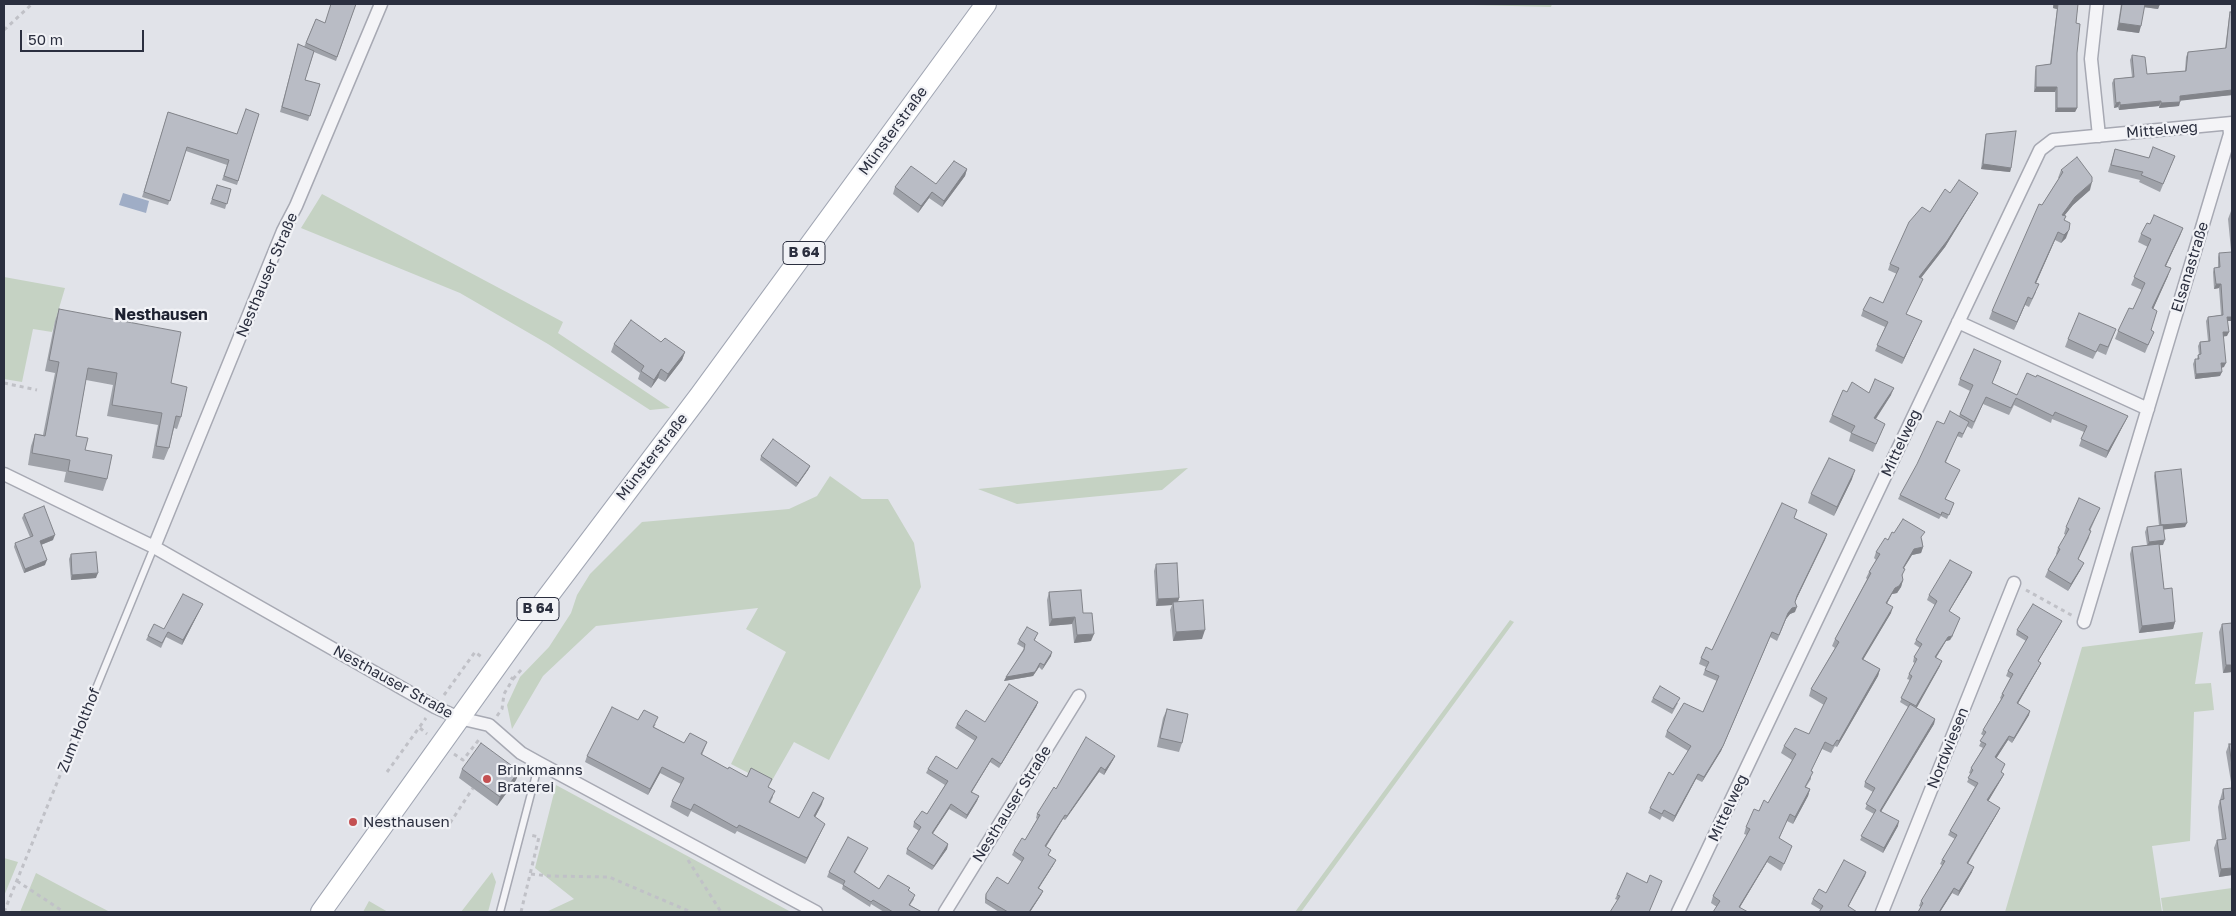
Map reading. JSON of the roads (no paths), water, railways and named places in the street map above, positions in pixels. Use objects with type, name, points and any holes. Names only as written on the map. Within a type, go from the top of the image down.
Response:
[{"type":"main road","name":"Münsterstraße","points":[[321,912],[458,718],[619,500],[700,395],[986,4]]},
{"type":"street","name":"Nesthauser Straße","points":[[154,547],[243,335],[283,231],[296,206],[381,4]]},
{"type":"street","points":[[2097,4],[2091,59],[2099,136]]},
{"type":"street","name":"Mittelweg","points":[[1678,912],[2040,150],[2054,140],[2230,124]]},
{"type":"street","name":"Elsanastraße","points":[[2084,622],[2230,134],[2230,124]]},
{"type":"street","points":[[1958,322],[2148,409]]},
{"type":"street","name":"Nesthauser Straße","points":[[4,474],[154,547],[435,707],[458,718],[489,725],[521,753],[816,912]]},
{"type":"street","name":"Nordwiesen","points":[[1882,912],[2014,584]]},
{"type":"street","name":"Nesthauser Straße","points":[[945,912],[1079,696]]},
{"type":"lane","name":"Zum Holthof","points":[[74,742],[154,547]]},
{"type":"lane","points":[[500,912],[539,763]]},
{"type":"water","points":[[123,193],[149,201],[146,213],[119,205]]},
{"type":"place","name":"Brinkmanns Braterei","points":[[487,779]]},
{"type":"place","name":"Nesthausen","points":[[353,822]]},
{"type":"district","name":"Nesthausen","points":[[161,315]]}]
